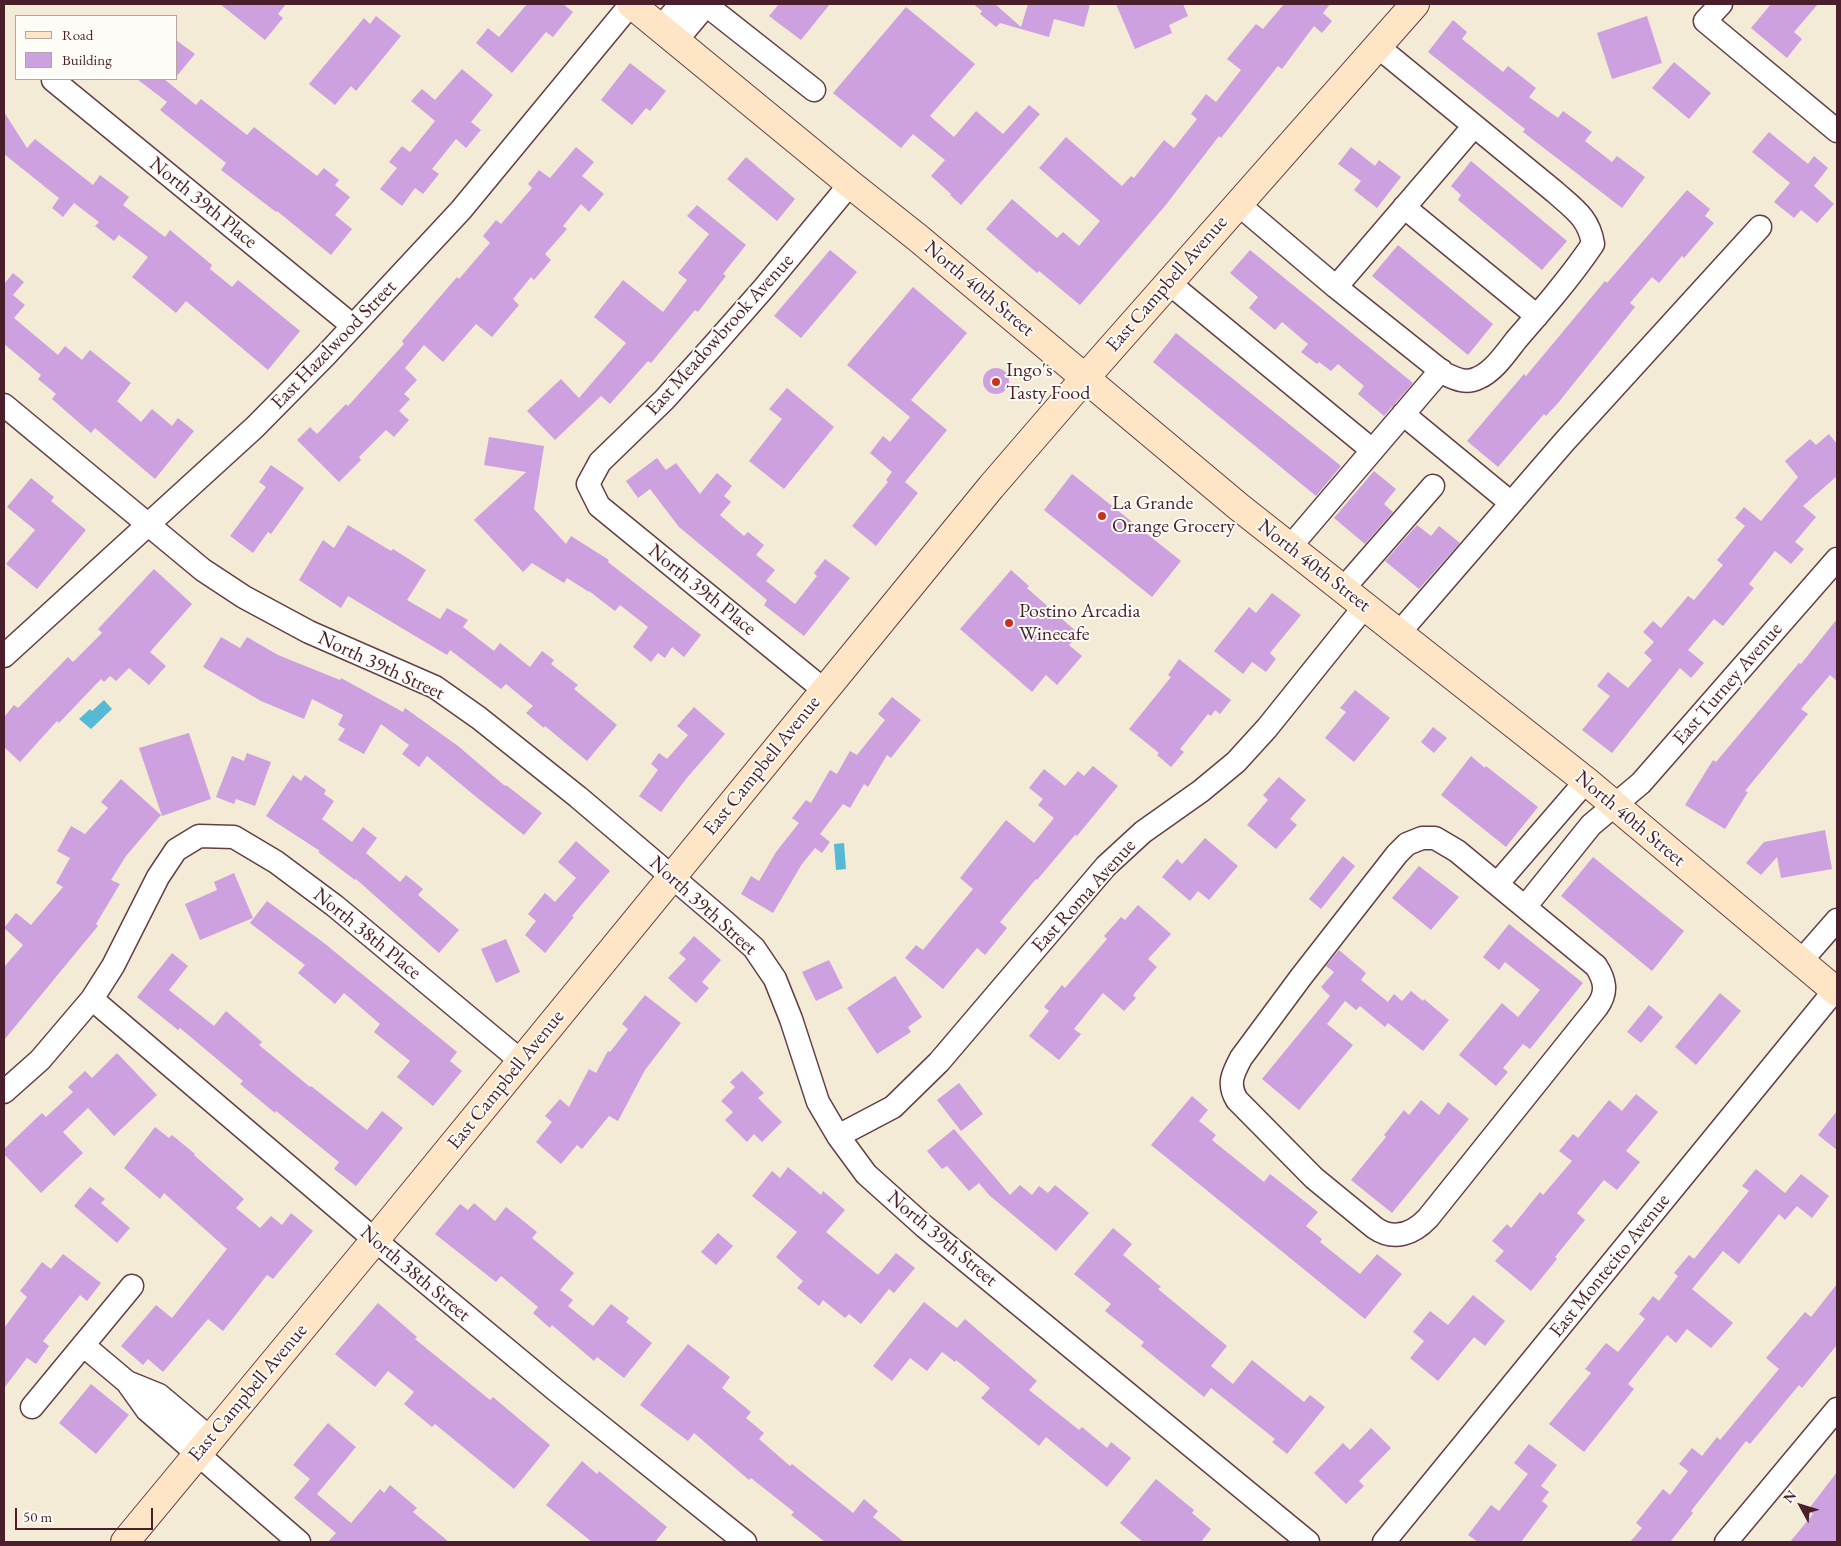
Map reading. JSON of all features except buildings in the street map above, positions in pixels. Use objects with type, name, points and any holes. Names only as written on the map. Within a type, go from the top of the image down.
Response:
[{"type":"street","name":"North 40th Street","points":[[631,4],[1290,547],[1586,781],[1836,991]]},
{"type":"street","name":"East Hazelwood Street","points":[[4,656],[255,427],[326,356],[461,210],[631,4]]},
{"type":"street","points":[[668,35],[680,4]]},
{"type":"street","points":[[668,35],[706,4],[814,90]]},
{"type":"street","name":"East Campbell Avenue","points":[[125,1542],[375,1240],[991,487],[1084,378],[1415,4]]},
{"type":"street","points":[[1721,4],[1705,22],[1837,131]]},
{"type":"street","points":[[1238,204],[1336,287],[1441,370],[1459,380],[1468,381],[1479,378],[1501,358],[1578,266],[1594,244],[1591,229],[1581,216],[1555,192],[1377,46]]},
{"type":"street","name":"North 39th Place","points":[[53,80],[353,326]]},
{"type":"street","points":[[1336,287],[1474,126]]},
{"type":"street","name":"East Meadowbrook Avenue","points":[[588,484],[600,462],[664,400],[764,288],[850,184]]},
{"type":"street","points":[[1404,207],[1537,316]]},
{"type":"street","points":[[1399,633],[1565,441],[1760,227]]},
{"type":"street","points":[[1169,283],[1372,450]]},
{"type":"street","points":[[1290,547],[1441,370]]},
{"type":"street","name":"North 39th Street","points":[[4,405],[203,570],[244,597],[309,632],[435,687],[510,742],[672,876],[754,948],[775,979],[791,1019],[818,1102],[838,1136],[866,1174],[925,1226],[1308,1542]]},
{"type":"street","points":[[1403,414],[1511,504]]},
{"type":"street","name":"North 39th Place","points":[[588,484],[599,506],[824,690]]},
{"type":"street","points":[[1343,589],[1433,486]]},
{"type":"street","name":"East Turney Avenue","points":[[1525,907],[1591,825],[1641,783],[1837,559]]},
{"type":"street","name":"East Roma Avenue","points":[[838,1136],[894,1107],[940,1062],[1106,866],[1143,832],[1201,791],[1236,762],[1267,728],[1365,606]]},
{"type":"street","points":[[1497,884],[1586,781]]},
{"type":"street","points":[[1548,824],[1574,846]]},
{"type":"street","name":"North 38th Place","points":[[92,998],[113,966],[158,877],[176,850],[198,836],[234,837],[276,862],[335,906],[521,1061]]},
{"type":"street","points":[[1422,838],[1435,838],[1456,851],[1525,907],[1596,966],[1605,984],[1602,1000],[1420,1227],[1402,1235],[1382,1233],[1314,1178],[1237,1100],[1232,1092],[1232,1078],[1241,1058],[1301,977],[1397,854],[1407,844],[1422,838]]},
{"type":"street","points":[[1801,961],[1837,920]]},
{"type":"street","name":"East Montecito Avenue","points":[[1384,1542],[1836,991]]},
{"type":"street","points":[[4,1092],[40,1060],[92,998]]},
{"type":"street","name":"North 38th Street","points":[[92,998],[375,1240],[558,1392],[745,1542]]},
{"type":"street","points":[[32,1408],[132,1286]]},
{"type":"street","points":[[83,1345],[204,1446],[299,1542]]},
{"type":"street","points":[[1726,1542],[1837,1409]]},
{"type":"water","points":[[104,700],[112,709],[91,729],[79,719]]},
{"type":"water","points":[[844,843],[846,869],[836,870],[834,844]]},
{"type":"place","name":"Ingo's Tasty Food","points":[[996,382]]},
{"type":"place","name":"La Grande Orange Grocery","points":[[1102,516]]},
{"type":"place","name":"Postino Arcadia Winecafe","points":[[1009,623]]}]
